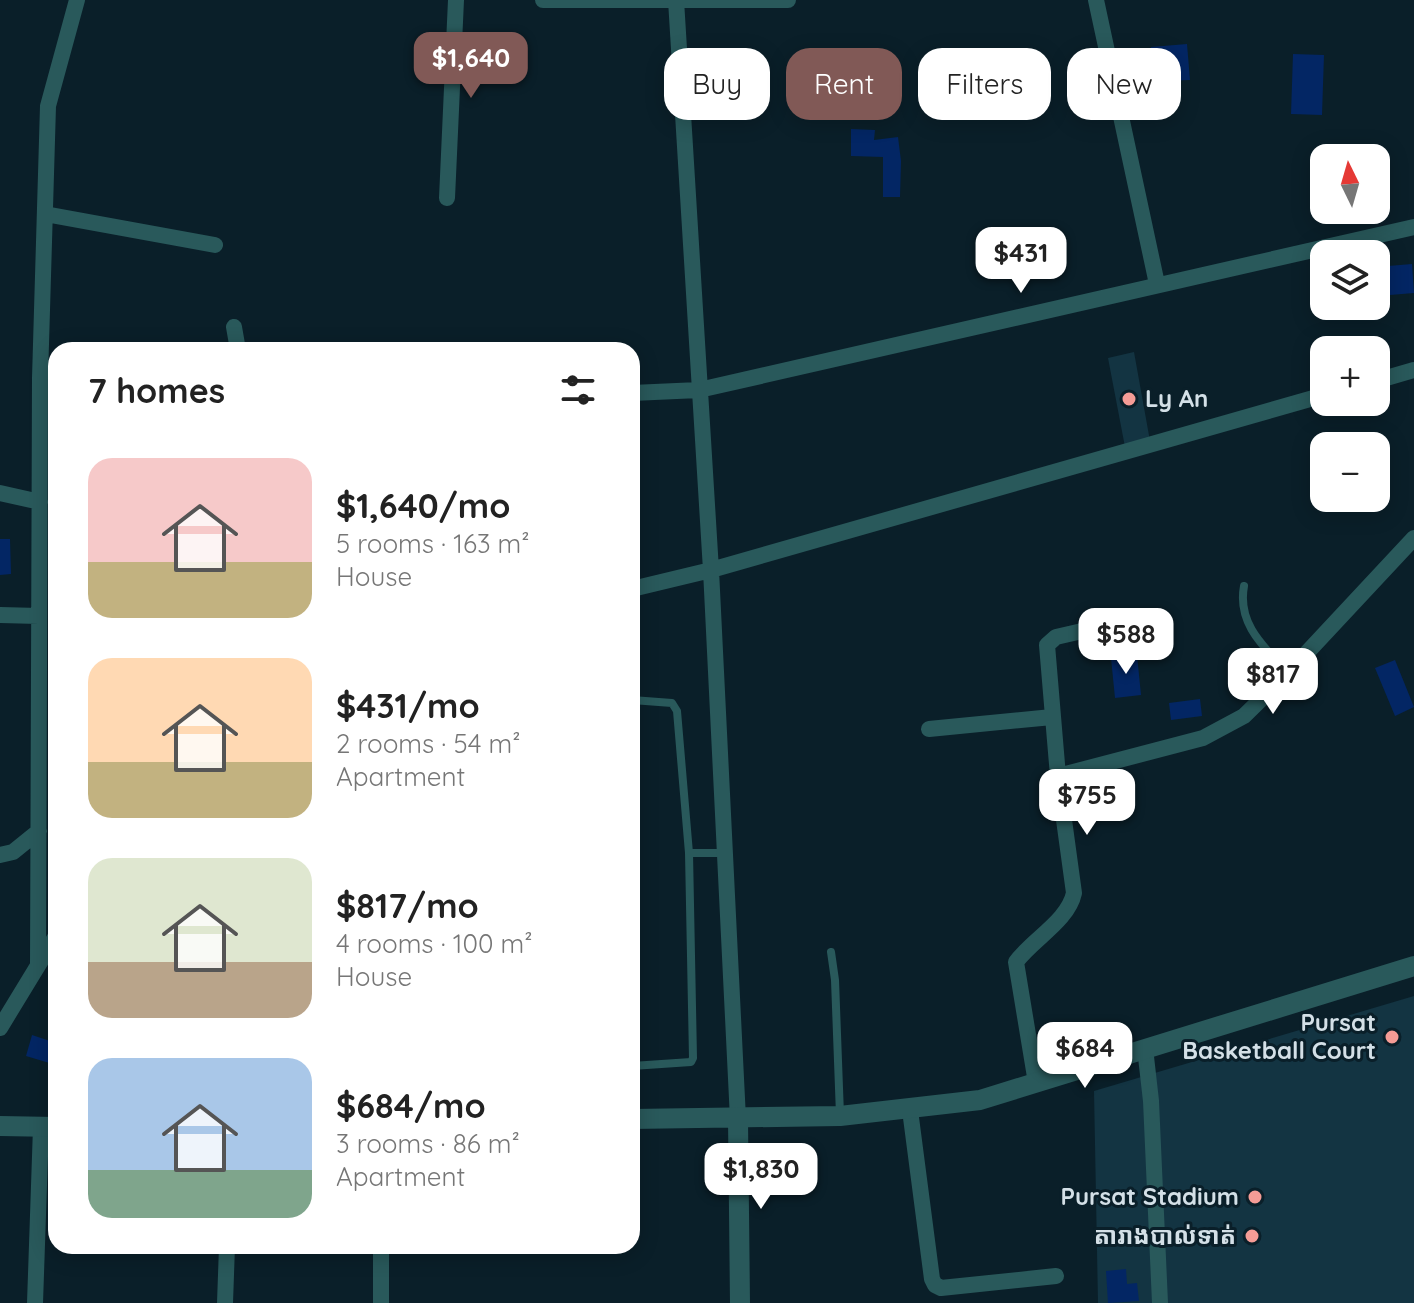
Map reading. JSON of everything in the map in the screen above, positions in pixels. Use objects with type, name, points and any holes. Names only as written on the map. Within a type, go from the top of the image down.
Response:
[{"type":"street","points":[[38,965],[40,502],[48,378],[45,214],[48,106],[77,0]]},
{"type":"street","points":[[447,198],[456,0]]},
{"type":"street","points":[[543,0],[788,0]]},
{"type":"street","points":[[676,0],[711,570],[738,1119],[740,1303]]},
{"type":"street","points":[[1096,0],[1157,284]]},
{"type":"street","points":[[45,214],[215,245]]},
{"type":"street","points":[[640,393],[699,390],[1414,227]]},
{"type":"street","points":[[234,327],[237,342]]},
{"type":"street","points":[[1390,377],[1414,370]]},
{"type":"street","points":[[640,587],[711,570],[1310,399]]},
{"type":"street","points":[[0,493],[40,502]]},
{"type":"street","points":[[1058,776],[1203,738],[1244,716],[1414,538]]},
{"type":"street","points":[[0,615],[39,616]]},
{"type":"street","points":[[1036,1083],[1016,962],[1027,947],[1071,907],[1074,893],[1058,776],[1047,645],[1056,637],[1143,617]]},
{"type":"street","points":[[929,729],[1052,717]]},
{"type":"street","points":[[0,855],[13,852],[39,831]]},
{"type":"street","points":[[0,1028],[48,949]]},
{"type":"street","points":[[640,1119],[840,1116],[980,1100],[1414,966]]},
{"type":"street","points":[[1145,1048],[1152,1113],[1160,1303]]},
{"type":"street","points":[[910,1110],[935,1285],[941,1288],[1056,1276]]},
{"type":"street","points":[[0,1126],[48,1127],[35,1303]]},
{"type":"street","points":[[225,1303],[227,1254]]},
{"type":"street","points":[[381,1254],[381,1303]]},
{"type":"lane","points":[[1244,586],[1242,599],[1248,625],[1256,639],[1288,673]]},
{"type":"lane","points":[[640,700],[672,703],[677,711],[689,853],[693,1058],[691,1062],[683,1064],[640,1066]]},
{"type":"lane","points":[[689,853],[724,853]]},
{"type":"lane","points":[[831,952],[835,980],[840,1116]]},
{"type":"shaded area","name":"Ly An","points":[[1134,352],[1150,441],[1125,447],[1108,358]]},
{"type":"shaded area","name":"Pursat Stadium","points":[[1414,996],[1414,1303],[1098,1303],[1094,1091]]},
{"type":"building","points":[[1187,44],[1190,80],[1181,80],[1181,48],[1151,47]]},
{"type":"building","points":[[1293,54],[1324,55],[1322,115],[1291,114]]},
{"type":"building","points":[[851,129],[875,130],[874,140],[898,137],[900,197],[883,197],[883,157],[851,156]]},
{"type":"building","points":[[1412,264],[1414,293],[1390,295],[1390,266]]},
{"type":"building","points":[[0,539],[10,539],[11,574],[0,575]]},
{"type":"building","points":[[1137,655],[1141,695],[1115,698],[1111,658]]},
{"type":"building","points":[[1395,660],[1414,707],[1395,716],[1375,668]]},
{"type":"building","points":[[1200,699],[1202,716],[1171,720],[1169,703]]},
{"type":"building","points":[[32,1035],[48,1040],[48,1063],[26,1056]]},
{"type":"building","points":[[1126,1269],[1127,1284],[1137,1283],[1139,1301],[1108,1303],[1106,1271]]},
{"type":"place","name":"Ly An","points":[[1129,399]]},
{"type":"place","name":"Pursat Basketball Court","points":[[1392,1037]]},
{"type":"place","name":"Pursat Stadium","points":[[1255,1197]]},
{"type":"place","name":"តារាងបាល់ទាត់","points":[[1252,1236]]}]
